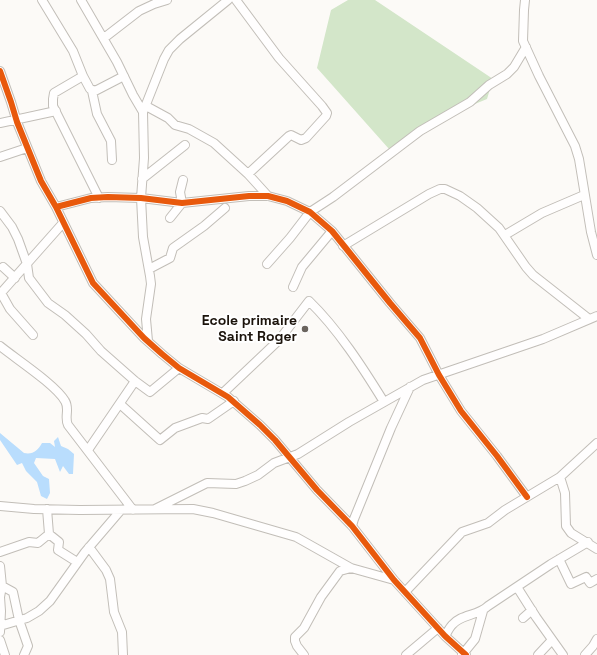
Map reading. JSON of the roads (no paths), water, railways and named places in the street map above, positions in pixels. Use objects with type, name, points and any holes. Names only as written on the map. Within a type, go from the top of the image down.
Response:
[{"type":"street","points":[[42,0],[73,51],[83,76],[92,91],[97,114],[111,141],[112,160]]},
{"type":"street","points":[[81,0],[144,109],[168,118],[175,125],[188,129],[214,143],[248,174],[268,196]]},
{"type":"street","points":[[104,38],[139,11],[167,0]]},
{"type":"street","points":[[148,341],[146,320],[151,284],[143,237],[141,198],[144,158],[144,109],[169,50],[180,39],[228,0]]},
{"type":"street","points":[[236,0],[279,58],[318,100],[327,113],[306,138],[301,140],[291,135],[289,136],[248,174]]},
{"type":"street","points":[[525,0],[523,38],[553,104],[575,146],[579,159],[584,195],[597,255]]},
{"type":"street","points":[[267,264],[310,212],[333,198],[420,132],[470,102],[489,85],[507,74],[514,67],[526,47]]},
{"type":"street","points":[[0,72],[16,120],[41,181],[56,207],[93,283],[148,341],[180,368],[234,401],[260,424],[317,490],[352,526],[394,580],[445,636],[464,654],[475,639],[483,611]]},
{"type":"street","points":[[83,76],[54,93],[53,106],[99,198]]},
{"type":"street","points":[[92,91],[95,91],[124,76]]},
{"type":"street","points":[[0,123],[56,111]]},
{"type":"street","points":[[142,179],[185,145]]},
{"type":"street","points":[[0,157],[27,148]]},
{"type":"street","points":[[170,218],[182,203],[180,192],[183,180]]},
{"type":"street","points":[[343,246],[430,194],[440,189],[445,189],[460,196],[494,222],[505,235],[526,267],[534,275],[593,318]]},
{"type":"street","points":[[505,235],[542,212],[584,195]]},
{"type":"street","points":[[56,207],[76,201],[99,198],[141,198],[182,203],[250,196],[268,196],[287,201],[310,212],[332,231],[420,338],[439,375],[461,411],[527,497]]},
{"type":"street","points":[[148,269],[170,258],[173,248],[204,226],[225,208]]},
{"type":"street","points":[[0,211],[12,227],[27,264],[29,278],[48,303],[65,315],[86,334],[101,351],[135,381],[150,392],[180,368]]},
{"type":"street","points":[[33,335],[10,309],[1,291],[15,278],[63,223]]},
{"type":"street","points":[[293,287],[302,267],[332,231]]},
{"type":"street","points":[[3,267],[15,278]]},
{"type":"street","points":[[223,393],[279,340],[309,302],[320,311],[353,355],[384,402]]},
{"type":"street","points":[[155,509],[207,483],[236,484],[258,475],[274,463],[298,454],[349,422],[423,380],[543,339],[593,318]]},
{"type":"street","points":[[0,346],[54,388],[64,399],[67,404],[66,422],[133,510]]},
{"type":"street","points":[[88,450],[135,381]]},
{"type":"street","points":[[352,526],[391,428],[410,387]]},
{"type":"street","points":[[120,404],[160,440],[175,428],[202,418],[208,418],[234,401]]},
{"type":"street","points":[[405,592],[462,532],[488,523],[505,510],[560,477],[597,443]]},
{"type":"street","points":[[560,477],[565,493],[564,518],[566,526],[571,533],[588,542],[597,549]]},
{"type":"street","points":[[0,506],[47,509],[194,509],[296,537],[351,568],[394,580]]},
{"type":"street","points":[[47,509],[49,534],[59,542],[58,550],[77,562]]},
{"type":"street","points":[[0,566],[2,586],[0,597],[2,611],[0,628],[27,618],[39,611],[50,601],[77,562],[121,510]]},
{"type":"street","points":[[0,552],[29,542],[38,543],[49,534]]},
{"type":"street","points":[[445,636],[452,625],[463,617],[483,611],[488,606],[559,559],[588,542]]},
{"type":"street","points":[[89,547],[106,570],[110,579],[114,612],[122,632],[123,655]]},
{"type":"street","points":[[559,559],[571,584],[586,577],[590,583],[597,579]]},
{"type":"street","points":[[304,655],[297,646],[295,637],[304,628],[340,571],[351,568]]},
{"type":"street","points":[[2,586],[13,592],[28,646],[24,655]]},
{"type":"street","points":[[517,588],[563,655]]},
{"type":"street","points":[[523,618],[532,610]]},
{"type":"street","points":[[406,655],[438,628]]},
{"type":"street","points":[[0,640],[6,655]]},
{"type":"street","points":[[538,655],[552,640]]},
{"type":"street","points":[[585,655],[597,640]]},
{"type":"water","points":[[0,433],[24,453],[35,451],[42,443],[50,443],[55,447],[54,441],[58,437],[61,446],[74,454],[73,474],[69,474],[63,466],[60,472],[55,459],[36,458],[34,463],[43,476],[49,479],[50,493],[47,499],[41,496],[37,482],[26,471],[22,463],[17,465],[0,440]]},
{"type":"place","name":"Ecole primaire Saint Roger","points":[[305,329]]}]
